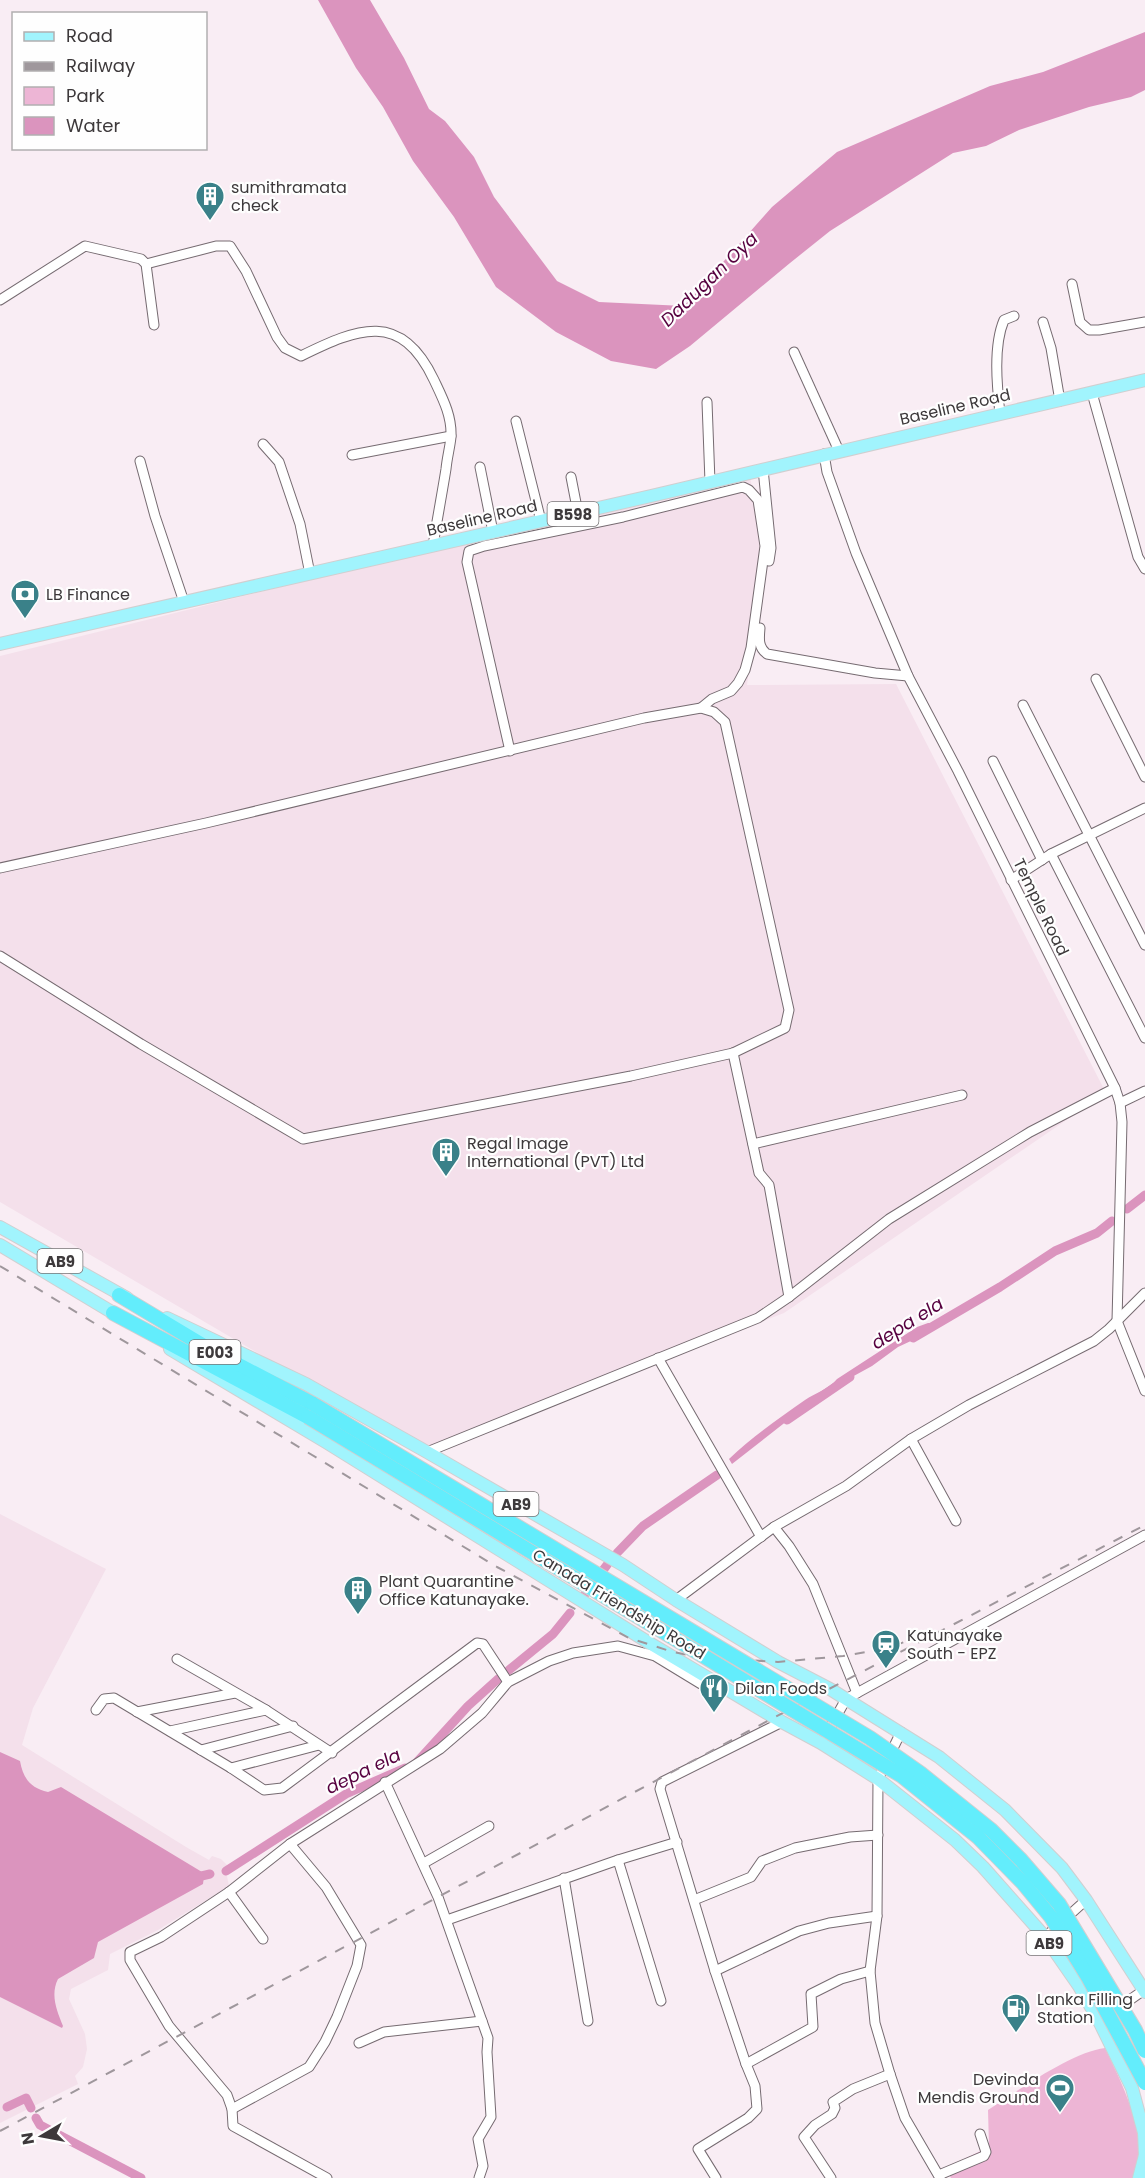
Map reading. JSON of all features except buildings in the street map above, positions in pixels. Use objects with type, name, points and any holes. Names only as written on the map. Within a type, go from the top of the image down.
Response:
[{"type":"highway","name":"E003","points":[[119,1295],[870,1738],[920,1773],[991,1830],[1021,1860],[1059,1905],[1129,2020],[1145,2051]]},
{"type":"highway","name":"E003","points":[[114,1313],[311,1410],[902,1776],[978,1837],[1023,1883],[1051,1917],[1088,1977],[1145,2083]]},
{"type":"main road","name":"Baseline Road","points":[[0,644],[578,513],[1145,380]]},
{"type":"main road","name":"Canada Friendship Road","points":[[0,1227],[119,1295],[306,1384],[622,1565],[778,1662],[852,1696],[939,1757],[1005,1810],[1062,1868],[1086,1900],[1144,1991]]},
{"type":"main road","name":"Canada Friendship Road","points":[[0,1245],[114,1313],[203,1371],[326,1442],[651,1644],[821,1743],[878,1779],[955,1840],[983,1867],[1045,1937],[1079,1986],[1132,2088],[1144,2133],[1145,2155]]},
{"type":"main road","points":[[1139,2178],[1145,2155]]},
{"type":"street","points":[[0,300],[85,246],[141,259],[146,264],[154,325]]},
{"type":"street","points":[[146,264],[216,246],[230,246],[246,271],[277,337],[285,348],[301,356],[336,339],[367,331],[392,333],[413,347],[428,366],[449,411],[451,436],[433,546]]},
{"type":"street","points":[[1072,284],[1080,322],[1089,330],[1145,322]]},
{"type":"street","points":[[1000,414],[997,369],[1000,331],[1004,320],[1014,316]]},
{"type":"street","points":[[1043,322],[1051,348],[1060,400]]},
{"type":"street","points":[[794,352],[839,451]]},
{"type":"street","points":[[1092,393],[1138,557],[1145,569]]},
{"type":"street","points":[[707,402],[710,482]]},
{"type":"street","points":[[516,421],[541,521]]},
{"type":"street","points":[[352,454],[451,436]]},
{"type":"street","points":[[263,444],[279,462],[300,524],[310,574]]},
{"type":"street","name":"Temple Road","points":[[824,454],[827,472],[856,553],[908,676],[958,771],[1115,1088],[1120,1103],[1122,1122],[1117,1321],[1145,1391]]},
{"type":"street","points":[[140,461],[155,516],[184,602]]},
{"type":"street","points":[[480,466],[493,532]]},
{"type":"street","points":[[764,469],[771,548],[759,636],[762,650],[767,654],[778,656],[875,673],[908,676]]},
{"type":"street","points":[[571,477],[578,513]]},
{"type":"street","points":[[510,751],[467,562],[469,551],[623,517],[743,487],[758,500],[765,546],[751,648],[745,670],[738,684],[731,691],[712,699],[700,708]]},
{"type":"street","points":[[1096,679],[1145,777]]},
{"type":"street","points":[[1023,705],[1145,945]]},
{"type":"street","points":[[0,868],[206,823],[644,718],[700,708],[714,712],[725,722],[789,1010],[785,1028],[733,1053],[631,1076],[303,1139],[141,1044],[0,956]]},
{"type":"street","points":[[993,761],[1145,1038]]},
{"type":"street","points":[[1011,880],[1046,857],[1145,808]]},
{"type":"street","points":[[733,1053],[759,1173],[769,1185],[789,1297]]},
{"type":"street","points":[[427,1452],[758,1318],[889,1220],[1030,1132],[1115,1088]]},
{"type":"street","points":[[1120,1103],[1145,1091]]},
{"type":"street","points":[[753,1144],[962,1095]]},
{"type":"street","points":[[676,1600],[774,1527],[846,1486],[911,1439],[1023,1376],[1101,1336],[1145,1293]]},
{"type":"street","points":[[658,1358],[761,1537]]},
{"type":"street","points":[[911,1439],[956,1521]]},
{"type":"street","points":[[774,1527],[813,1584],[852,1696]]},
{"type":"street","points":[[821,1743],[852,1696],[1145,1535]]},
{"type":"street","points":[[96,1710],[104,1699],[114,1698],[264,1790],[282,1788],[477,1643],[483,1644],[508,1682]]},
{"type":"street","points":[[327,2178],[233,2126],[232,2109],[227,2095],[169,2026],[130,1960],[130,1952],[161,1937],[229,1892],[290,1844],[440,1749],[482,1713],[508,1682],[549,1661],[573,1653],[618,1646],[655,1656],[701,1684],[721,1690],[727,1689]]},
{"type":"street","points":[[177,1659],[293,1726],[332,1753]]},
{"type":"street","points":[[137,1712],[236,1693]]},
{"type":"street","points":[[170,1731],[266,1710]]},
{"type":"street","points":[[716,2178],[698,2149],[748,2118],[757,2109],[755,2086],[715,1971],[660,1789],[662,1782],[782,1722]]},
{"type":"street","points":[[201,1750],[293,1726]]},
{"type":"street","points":[[901,1732],[878,1779],[877,1916],[870,1971],[875,2023],[905,2118],[939,2177],[984,2156],[986,2152],[980,2134]]},
{"type":"street","points":[[231,1768],[319,1745]]},
{"type":"street","points":[[385,1782],[424,1863],[447,1920],[488,2038],[491,2117],[478,2139],[483,2166],[479,2178]]},
{"type":"street","points":[[424,1863],[489,1826]]},
{"type":"street","points":[[694,1900],[751,1877],[762,1862],[795,1848],[850,1837],[878,1835]]},
{"type":"street","points":[[447,1920],[564,1878],[677,1842]]},
{"type":"street","points":[[232,2109],[309,2067],[325,2042],[357,1966],[361,1945],[326,1887],[290,1844]]},
{"type":"street","points":[[618,1860],[661,2001]]},
{"type":"street","points":[[564,1878],[588,2021]]},
{"type":"street","points":[[229,1892],[263,1939]]},
{"type":"street","points":[[1045,1937],[1086,1900]]},
{"type":"street","points":[[715,1971],[799,1931],[829,1923],[877,1916]]},
{"type":"street","points":[[746,2064],[813,2027],[811,1994],[841,1979],[870,1971]]},
{"type":"street","points":[[1099,2021],[1144,1991]]},
{"type":"street","points":[[359,2043],[384,2032],[482,2021]]},
{"type":"street","points":[[831,2178],[804,2138],[815,2125],[832,2114],[835,2108],[833,2102],[853,2089],[890,2074]]},
{"type":"shaded area","points":[[749,472],[765,553],[747,685],[896,684],[1106,1093],[784,1313],[427,1452],[0,1202],[0,656]]},
{"type":"shaded area","points":[[0,1514],[106,1569],[33,1708],[22,1745],[186,1847],[209,1860],[212,1856],[221,1859],[228,1866],[226,1871],[229,1886],[158,1930],[110,1954],[108,1970],[71,1989],[69,1999],[85,2034],[87,2049],[83,2067],[75,2076],[78,2084],[0,2123]]},
{"type":"green space","name":"Devinda Mendis Ground","points":[[1105,2048],[1127,2098],[1138,2137],[1139,2153],[1134,2178],[951,2178],[945,2168],[989,2147],[988,2110],[1061,2064]]},
{"type":"water","name":"Dadugan Oya","points":[[318,0],[370,0],[404,58],[429,109],[445,121],[474,157],[494,197],[557,281],[599,302],[684,306],[772,207],[837,152],[990,86],[1043,72],[1145,32],[1145,90],[1131,97],[1089,107],[1019,130],[986,146],[953,153],[830,231],[690,346],[656,369],[611,361],[556,332],[496,287],[454,217],[413,161],[383,107],[356,68]]},
{"type":"water","points":[[933,1323],[913,1340],[898,1347],[832,1391],[815,1399],[732,1464],[729,1459],[785,1414],[917,1327]]},
{"type":"water","points":[[0,1752],[20,1761],[25,1777],[36,1788],[48,1792],[61,1787],[202,1872],[204,1876],[203,1884],[98,1942],[94,1958],[58,1979],[54,1997],[62,2028],[0,1997]]},
{"type":"waterway","name":"depa ela","points":[[1127,1209],[1145,1195]]},
{"type":"waterway","name":"depa ela","points":[[913,1338],[1000,1287],[1055,1251],[1097,1233],[1112,1221]]},
{"type":"waterway","name":"depa ela","points":[[787,1420],[850,1377]]},
{"type":"waterway","name":"depa ela","points":[[617,1553],[643,1526],[717,1475]]},
{"type":"waterway","name":"depa ela","points":[[585,1594],[607,1565]]},
{"type":"waterway","name":"depa ela","points":[[509,1670],[553,1634],[570,1613]]},
{"type":"waterway","name":"depa ela","points":[[417,1762],[468,1706],[498,1679]]},
{"type":"waterway","name":"depa ela","points":[[226,1871],[346,1794],[405,1768]]},
{"type":"waterway","name":"depa ela","points":[[193,1878],[210,1874]]},
{"type":"waterway","points":[[7,2107],[26,2098],[31,2108]]},
{"type":"waterway","points":[[36,2118],[40,2125],[141,2178]]},
{"type":"railway","points":[[0,1266],[497,1567],[629,1638],[673,1652],[698,1657],[778,1662],[843,1656],[888,1648],[907,1641]]},
{"type":"railway","points":[[0,2131],[775,1717],[1145,1525]]},
{"type":"place","name":"sumithramata check","points":[[210,222]]},
{"type":"place","name":"LB Finance","points":[[25,620]]},
{"type":"place","name":"Regal Image International (PVT) Ltd","points":[[446,1178]]},
{"type":"place","name":"Plant Quarantine Office Katunayake.","points":[[358,1616]]},
{"type":"place","name":"Katunayake South - EPZ","points":[[886,1670]]},
{"type":"place","name":"Dilan Foods","points":[[714,1714]]},
{"type":"place","name":"Lanka Filling Station","points":[[1016,2034]]},
{"type":"place","name":"Devinda Mendis Ground","points":[[1060,2114]]}]
